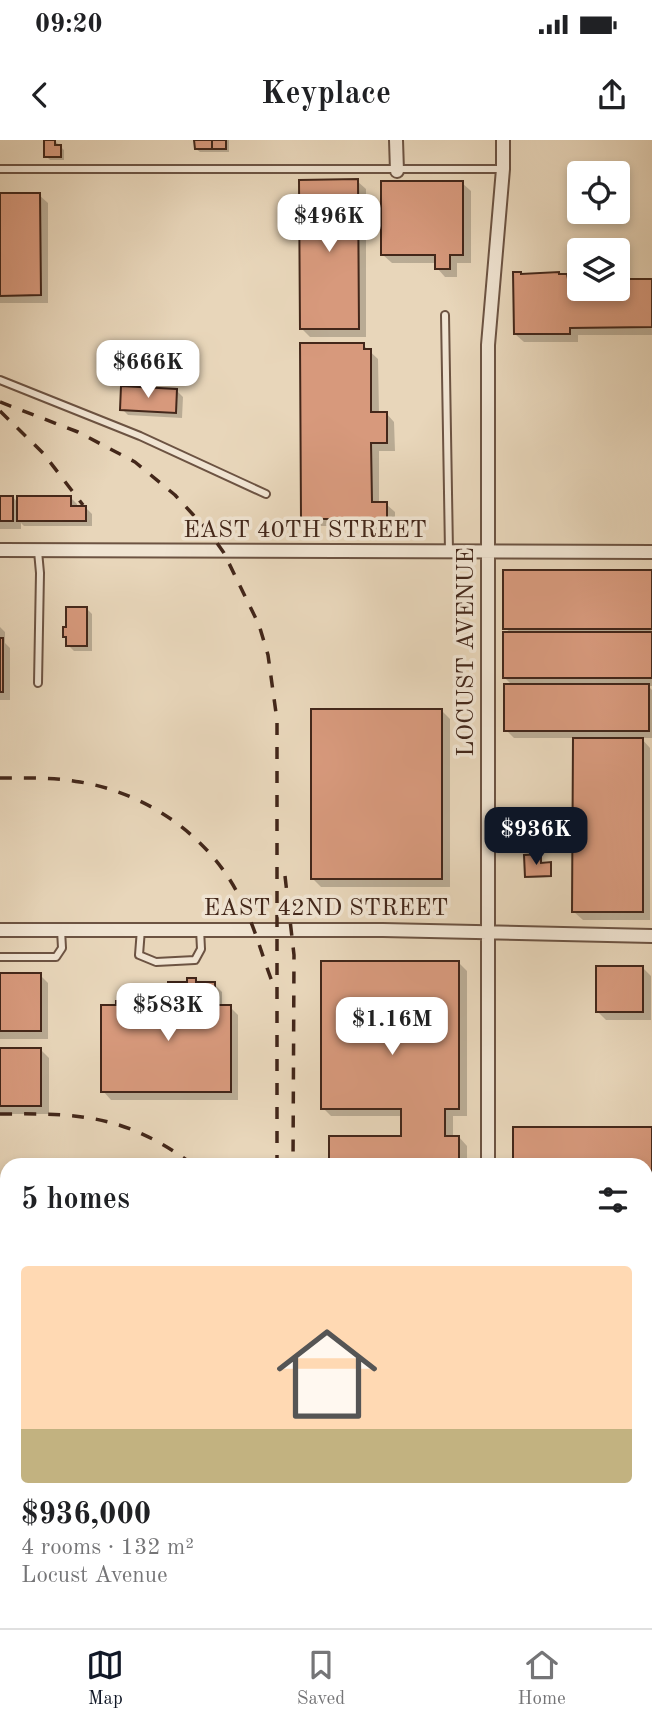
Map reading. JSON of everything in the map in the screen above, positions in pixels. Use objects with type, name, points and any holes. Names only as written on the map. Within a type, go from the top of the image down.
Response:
[{"type":"street","points":[[396,140],[397,171]]},
{"type":"street","name":"LOCUST AVENUE","points":[[488,1158],[488,345],[503,169],[503,140]]},
{"type":"street","name":"EAST 40TH STREET","points":[[0,551],[652,552]]},
{"type":"street","name":"EAST 42ND STREET","points":[[0,930],[487,931],[652,936]]},
{"type":"lane","points":[[0,169],[503,169]]},
{"type":"lane","points":[[446,315],[449,552]]},
{"type":"lane","points":[[0,380],[140,436],[266,494]]},
{"type":"lane","points":[[37,683],[40,573],[38,551]]},
{"type":"lane","points":[[141,929],[139,955],[156,962],[195,960],[201,949],[200,929]]},
{"type":"lane","points":[[0,957],[55,957],[61,948],[61,930]]},
{"type":"building","points":[[44,140],[55,140],[55,145],[61,145],[61,157],[44,157]]},
{"type":"building","points":[[194,140],[212,140],[212,149],[195,149]]},
{"type":"building","points":[[212,140],[226,140],[226,149],[212,149]]},
{"type":"building","points":[[358,179],[359,329],[300,329],[299,180]]},
{"type":"building","points":[[381,181],[463,181],[463,255],[450,255],[450,269],[435,269],[435,255],[381,255]]},
{"type":"building","points":[[0,193],[40,193],[41,295],[0,296]]},
{"type":"building","points":[[513,272],[567,274],[567,301],[630,301],[630,279],[652,279],[652,327],[570,328],[570,334],[514,334]]},
{"type":"building","points":[[300,343],[364,343],[364,349],[371,349],[371,412],[387,412],[387,443],[371,443],[372,502],[387,502],[387,525],[355,525],[355,519],[301,519]]},
{"type":"building","points":[[121,386],[177,389],[176,413],[120,410]]},
{"type":"building","points":[[0,496],[13,496],[13,521],[0,521]]},
{"type":"building","points":[[17,496],[71,496],[71,506],[86,506],[86,521],[17,521]]},
{"type":"building","points":[[503,570],[652,570],[652,629],[503,629]]},
{"type":"building","points":[[66,607],[87,607],[87,646],[66,646],[63,627],[66,627]]},
{"type":"building","points":[[503,632],[652,632],[652,678],[503,678]]},
{"type":"building","points":[[0,638],[3,638],[3,692],[0,692]]},
{"type":"building","points":[[504,684],[649,684],[649,731],[504,731]]},
{"type":"building","points":[[311,709],[442,709],[442,879],[311,879]]},
{"type":"building","points":[[573,738],[643,738],[643,912],[572,912]]},
{"type":"building","points":[[541,854],[541,863],[551,862],[551,876],[525,877],[524,855]]},
{"type":"building","points":[[321,961],[459,961],[459,1109],[445,1109],[445,1136],[459,1136],[459,1158],[329,1158],[329,1136],[401,1136],[401,1109],[321,1109]]},
{"type":"building","points":[[596,966],[643,966],[643,1012],[596,1012]]},
{"type":"building","points":[[0,973],[41,973],[41,1031],[0,1031]]},
{"type":"building","points":[[187,978],[196,978],[196,982],[215,982],[215,1005],[231,1005],[231,1092],[101,1092],[101,1005],[116,1005],[116,1001],[171,1001],[168,999],[168,982],[187,982]]},
{"type":"building","points":[[0,1048],[41,1048],[41,1106],[0,1106]]},
{"type":"building","points":[[513,1127],[652,1127],[652,1158],[513,1158]]},
{"type":"railway","points":[[0,402],[78,432],[135,462],[175,495],[210,533],[224,553],[259,625],[268,655],[277,720],[277,1158]]},
{"type":"railway","points":[[0,411],[43,453],[83,505]]},
{"type":"railway","points":[[0,778],[60,779],[105,788],[129,796],[174,822],[195,838],[228,877],[250,921],[273,984]]},
{"type":"railway","points":[[285,876],[294,955],[293,1158]]},
{"type":"railway","points":[[0,1114],[55,1115],[102,1121],[147,1136],[183,1158]]}]
